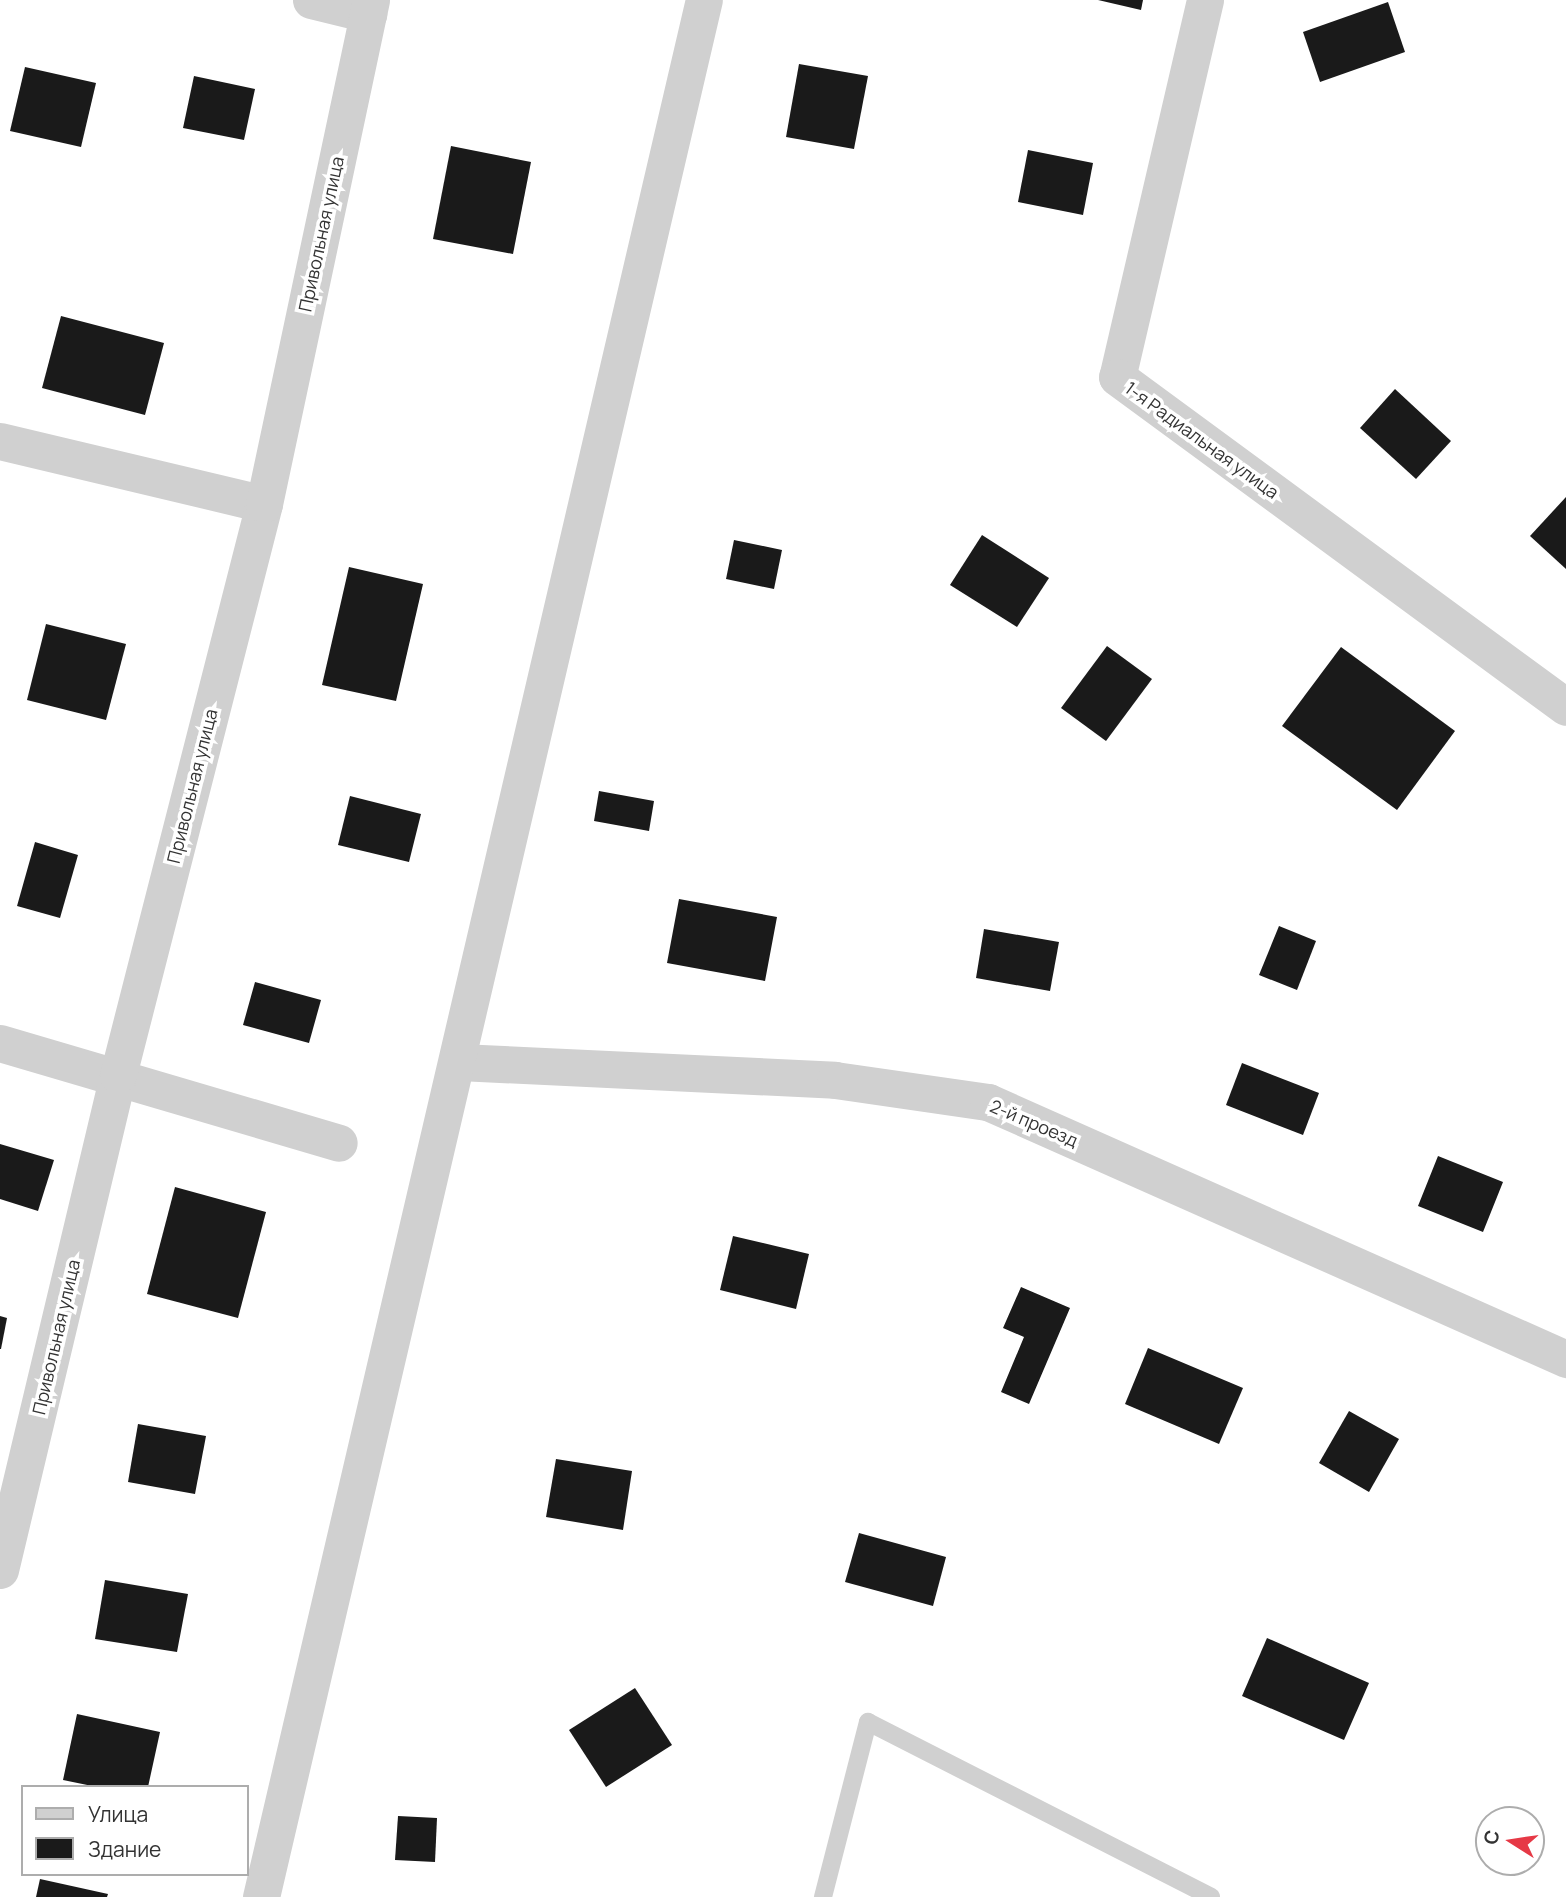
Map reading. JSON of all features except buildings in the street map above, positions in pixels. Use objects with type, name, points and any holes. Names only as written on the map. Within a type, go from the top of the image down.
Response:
[{"type":"street","points":[[311,0],[370,7]]},
{"type":"street","points":[[261,1897],[459,1062],[704,0]]},
{"type":"street","name":"1-я Радиальная улица","points":[[1205,0],[1117,377],[1566,707]]},
{"type":"street","name":"Привольная улица","points":[[0,1570],[118,1075],[264,504],[370,7]]},
{"type":"street","points":[[0,441],[264,504]]},
{"type":"street","points":[[0,1043],[118,1075],[339,1143]]},
{"type":"street","name":"2-й проезд","points":[[459,1062],[835,1080],[988,1102],[1566,1359]]},
{"type":"lane","points":[[823,1897],[868,1722],[1211,1897]]}]
